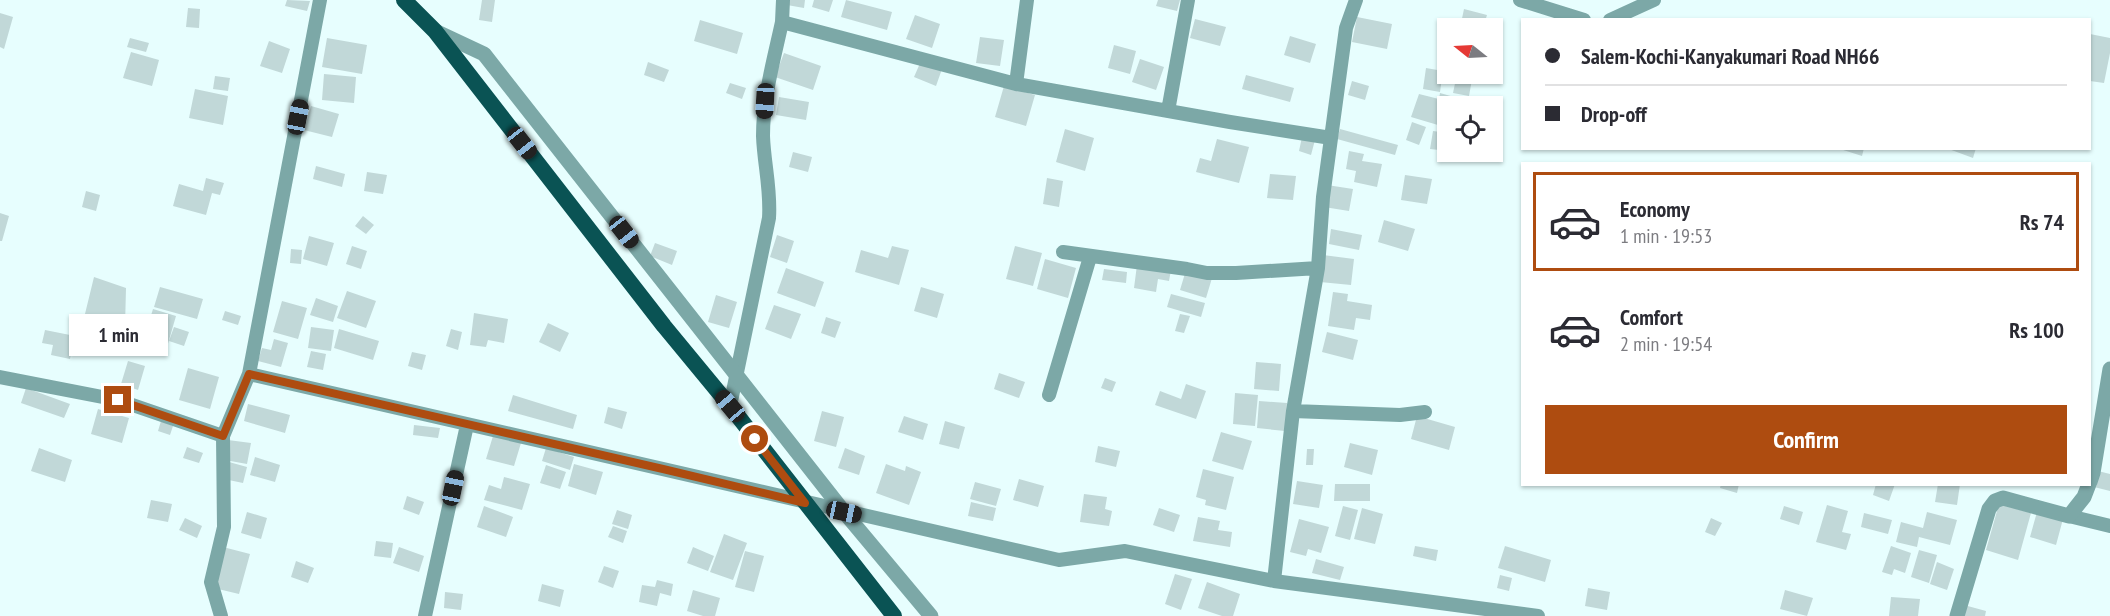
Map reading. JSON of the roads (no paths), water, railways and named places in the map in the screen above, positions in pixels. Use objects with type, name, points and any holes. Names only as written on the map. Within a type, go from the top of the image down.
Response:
[{"type":"highway","points":[[404,0],[435,31],[664,326],[730,406],[894,616]]},
{"type":"street","points":[[221,616],[211,582],[224,527],[223,436],[249,374],[320,0]]},
{"type":"street","points":[[730,406],[769,218],[771,197],[763,136],[765,101],[782,22],[783,0]]},
{"type":"street","points":[[1016,84],[1028,0]]},
{"type":"street","points":[[1168,111],[1188,0]]},
{"type":"street","points":[[1274,580],[1293,411],[1318,268],[1323,197],[1346,28],[1356,0]]},
{"type":"street","points":[[1520,0],[1578,18]]},
{"type":"street","points":[[1614,18],[1654,0]]},
{"type":"street","points":[[782,22],[1016,84],[1331,138]]},
{"type":"street","points":[[435,31],[484,54],[844,512],[931,616]]},
{"type":"street","points":[[1063,252],[1207,273],[1318,268]]},
{"type":"street","points":[[1049,395],[1090,257]]},
{"type":"street","points":[[2091,478],[2095,425],[2110,369]]},
{"type":"street","points":[[249,374],[1059,560],[1125,551],[1274,580],[1538,616]]},
{"type":"street","points":[[0,377],[118,400],[223,436]]},
{"type":"street","points":[[1293,411],[1400,415],[1425,412]]},
{"type":"street","points":[[425,616],[467,424]]},
{"type":"street","points":[[2069,516],[2084,497],[2088,486]]},
{"type":"street","points":[[1957,616],[1989,509],[1995,501],[2003,498],[2110,526]]}]
